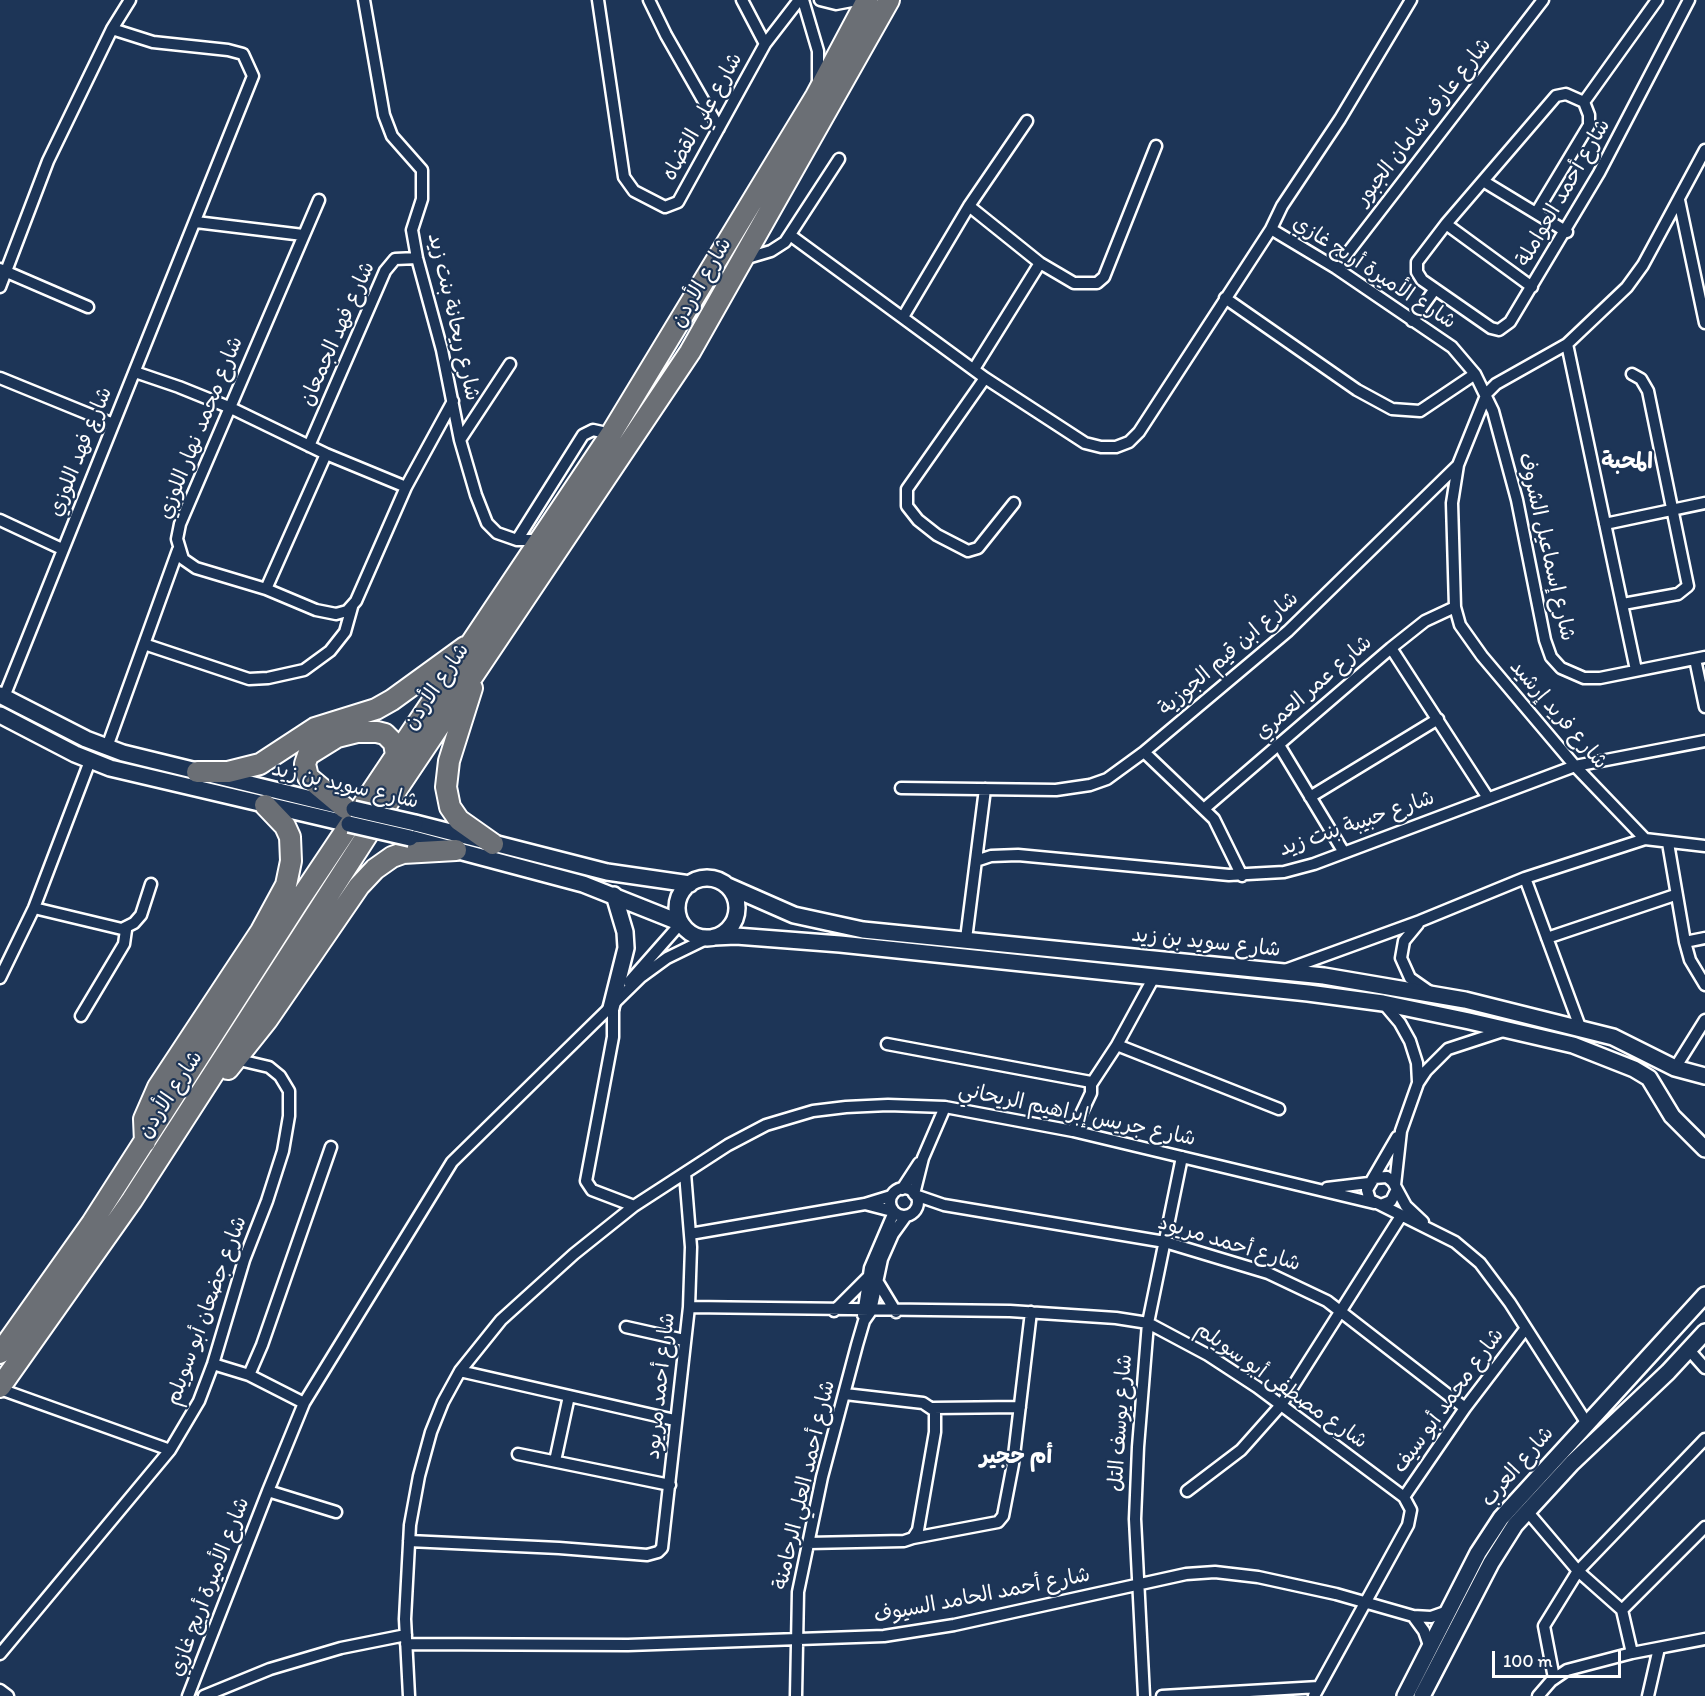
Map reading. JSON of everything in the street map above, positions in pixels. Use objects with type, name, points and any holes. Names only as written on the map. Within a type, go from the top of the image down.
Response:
[{"type":"highway","name":"شارع الأردن","points":[[0,1353],[145,1143],[274,939],[611,434],[816,96],[867,0]]},
{"type":"highway","name":"شارع الأردن","points":[[0,1388],[94,1254],[174,1134],[230,1059],[473,676],[690,352],[889,0]]},
{"type":"highway","points":[[197,772],[228,772],[260,764],[315,728],[376,709],[392,700],[474,640]]},
{"type":"highway","points":[[473,676],[469,700],[449,761],[446,787],[450,807],[459,820],[493,844]]},
{"type":"highway","points":[[349,813],[309,777],[304,764],[308,755],[337,737],[357,732],[377,732],[385,734],[394,743],[396,755],[393,763]]},
{"type":"highway","points":[[145,1143],[144,1119],[158,1087],[261,931],[286,885],[291,861],[290,837],[285,826],[265,806]]},
{"type":"highway","points":[[230,1059],[359,886],[375,869],[392,857],[403,853],[456,850]]},
{"type":"main road","name":"شارع سويد بن زيد","points":[[2,696],[106,747],[412,831],[493,844],[608,872],[690,884]]},
{"type":"main road","name":"شارع سويد بن زيد","points":[[0,715],[90,761],[265,806],[349,813]]},
{"type":"main road","name":"شارع سويد بن زيد","points":[[412,831],[456,850],[614,895],[681,923]]},
{"type":"main road","points":[[705,878],[721,881],[728,886],[737,902],[735,920],[730,928],[711,938],[690,933],[681,923],[678,915],[680,897],[690,884],[705,878]]},
{"type":"main road","name":"شارع سويد بن زيد","points":[[728,886],[780,910],[835,926],[1281,972],[1431,993],[1580,1027],[1633,1046],[1675,1068],[1705,1076]]},
{"type":"main road","points":[[611,1008],[626,948],[625,932],[614,895]]},
{"type":"main road","name":"شارع سويد بن زيد","points":[[711,938],[736,936],[840,944],[1383,1003],[1509,1030],[1600,1055],[1649,1078],[1672,1116],[1705,1149]]},
{"type":"main road","name":"شارع العرب","points":[[1405,1696],[1478,1553],[1501,1518],[1586,1422],[1633,1376],[1705,1295]]},
{"type":"main road","name":"شارع العرب","points":[[1422,1696],[1491,1563],[1527,1511],[1572,1463],[1696,1347],[1705,1332]]},
{"type":"street","points":[[0,287],[3,270],[48,160],[112,29],[130,0]]},
{"type":"street","name":"شارع ريحانة بنت زيد","points":[[364,0],[384,115],[392,136],[422,170],[422,199],[412,230],[417,258],[442,350],[460,440],[487,523],[497,533],[518,540],[542,540]]},
{"type":"street","name":"شارع علي القضاه","points":[[598,0],[624,177],[634,191],[659,206],[670,207],[678,202],[765,44],[742,0]]},
{"type":"street","points":[[649,0],[718,128]]},
{"type":"street","points":[[765,44],[801,0]]},
{"type":"street","points":[[801,0],[818,51],[820,67],[816,96]]},
{"type":"street","points":[[820,0],[836,4],[856,0]]},
{"type":"street","name":"شارع الأميرة أريج غازي","points":[[1411,0],[1340,119],[1282,206],[1271,229],[1336,268],[1452,347],[1476,374],[1486,393]]},
{"type":"street","name":"شارع عارف شامان الجبور","points":[[1336,268],[1543,0]]},
{"type":"street","name":"شارع أحمد العواملة","points":[[1584,102],[1657,0]]},
{"type":"street","name":"شارع أحمد العواملة","points":[[1536,213],[1589,125],[1589,115],[1584,102],[1566,94],[1556,96],[1446,224],[1421,255],[1415,268],[1422,280],[1491,328],[1499,330],[1510,322],[1567,232],[1629,119],[1689,0]]},
{"type":"street","name":"شارع فهد اللوزي","points":[[2,696],[249,93],[253,76],[243,54],[228,50],[153,42],[112,29]]},
{"type":"street","points":[[903,317],[969,206],[1027,121]]},
{"type":"street","points":[[969,206],[1040,263],[1074,283],[1089,285],[1104,277],[1156,146]]},
{"type":"street","points":[[1455,607],[1452,503],[1458,465],[1486,393],[1496,384],[1567,344],[1627,287],[1643,266],[1705,150]]},
{"type":"street","points":[[744,259],[778,247],[790,235],[839,159]]},
{"type":"street","points":[[1483,181],[1567,232]]},
{"type":"street","name":"شارع محمد نهار اللوزي","points":[[319,200],[180,524],[178,550],[183,559],[196,568],[328,613],[336,614],[352,607]]},
{"type":"street","points":[[1679,200],[1705,324]]},
{"type":"street","points":[[196,222],[303,235]]},
{"type":"street","points":[[1446,224],[1532,287]]},
{"type":"street","points":[[790,235],[985,378],[1085,443],[1101,447],[1116,447],[1129,442],[1139,432],[1271,229]]},
{"type":"street","name":"شارع فهد الجمعان","points":[[309,446],[385,271],[391,262],[401,257],[417,258]]},
{"type":"street","points":[[974,369],[1040,263]]},
{"type":"street","points":[[3,270],[88,307]]},
{"type":"street","points":[[1412,321],[1435,289]]},
{"type":"street","points":[[1225,298],[1357,390],[1392,409],[1420,411],[1476,374]]},
{"type":"street","points":[[1567,344],[1636,670]]},
{"type":"street","points":[[460,440],[510,364]]},
{"type":"street","points":[[135,372],[231,408],[326,454],[406,487]]},
{"type":"street","points":[[1623,604],[1678,594],[1686,589],[1687,581],[1648,391],[1644,383],[1632,374]]},
{"type":"street","points":[[0,378],[113,424]]},
{"type":"street","points":[[985,378],[907,489],[907,506],[918,520],[937,535],[968,551],[978,548],[1014,503]]},
{"type":"street","name":"شارع إسماعيل الشروف","points":[[1486,393],[1517,500],[1545,640],[1551,657],[1561,668],[1584,678],[1600,678],[1700,658]]},
{"type":"street","points":[[144,644],[242,677],[268,678],[304,670],[330,651],[345,632],[352,607],[406,487],[453,401]]},
{"type":"street","points":[[518,540],[583,435],[593,430],[611,434]]},
{"type":"street","points":[[266,590],[326,454]]},
{"type":"street","name":"شارع ابن قيم الجوزية","points":[[901,788],[1056,790],[1090,785],[1107,779],[1144,752],[1288,631],[1458,465]]},
{"type":"street","points":[[1605,524],[1705,503]]},
{"type":"street","points":[[0,520],[62,549]]},
{"type":"street","points":[[106,747],[178,550]]},
{"type":"street","name":"شارع عمر العمري","points":[[1205,808],[1391,648],[1425,621],[1455,607]]},
{"type":"street","name":"شارع فريد إرشيد","points":[[1455,607],[1460,625],[1476,648],[1575,765],[1645,839]]},
{"type":"street","points":[[1391,648],[1488,798]]},
{"type":"street","points":[[1700,658],[1705,707]]},
{"type":"street","points":[[1310,797],[1438,719]]},
{"type":"street","name":"شارع حبيبة بنت زيد","points":[[976,861],[991,856],[1018,855],[1242,876],[1284,872],[1575,765],[1705,741]]},
{"type":"street","points":[[1279,744],[1343,851]]},
{"type":"street","points":[[1144,752],[1205,808],[1219,828],[1242,876]]},
{"type":"street","points":[[0,978],[34,908],[90,761]]},
{"type":"street","points":[[966,939],[986,789]]},
{"type":"street","points":[[1281,972],[1420,921],[1525,878],[1645,839],[1705,846]]},
{"type":"street","points":[[1668,843],[1675,895],[1685,942],[1690,960],[1705,985]]},
{"type":"street","points":[[1525,878],[1580,1027]]},
{"type":"street","points":[[34,908],[124,928],[134,923],[141,915],[151,884]]},
{"type":"street","points":[[1547,938],[1675,895]]},
{"type":"street","points":[[1420,921],[1404,941],[1401,958],[1410,978],[1431,993]]},
{"type":"street","points":[[634,1206],[592,1190],[586,1181],[613,1036],[611,1008],[632,977],[681,923]]},
{"type":"street","points":[[81,1016],[124,944],[127,937],[124,928]]},
{"type":"street","points":[[268,1491],[304,1403],[452,1162],[652,968],[667,958],[711,938]]},
{"type":"street","points":[[1685,942],[1705,938]]},
{"type":"street","points":[[1073,1131],[1091,1093],[1092,1083],[1117,1045],[1154,977]]},
{"type":"street","points":[[1383,1003],[1400,1023],[1410,1041],[1417,1063],[1418,1083]]},
{"type":"street","points":[[1675,1068],[1705,1020]]},
{"type":"street","points":[[1401,1131],[1395,1188],[1391,1202],[1377,1204],[1367,1193],[1370,1182],[1401,1131],[1418,1083],[1433,1062],[1448,1049],[1509,1030]]},
{"type":"street","points":[[887,1044],[1092,1083]]},
{"type":"street","points":[[1117,1045],[1279,1109]]},
{"type":"street","name":"شارع جضعان أبو سويلم","points":[[0,1654],[170,1450],[199,1401],[213,1364],[244,1260],[283,1151],[289,1116],[289,1091],[280,1076],[269,1067],[230,1059]]},
{"type":"street","name":"شارع جريس إبراهيم الريحاني","points":[[409,1696],[406,1640],[409,1541],[419,1476],[431,1432],[460,1371],[488,1335],[521,1299],[634,1206],[728,1145],[766,1125],[813,1111],[865,1106],[945,1107],[1073,1131],[1377,1204],[1462,1247],[1480,1263],[1526,1328],[1586,1422]]},
{"type":"street","points":[[690,1234],[866,1204],[891,1196],[902,1189],[923,1158],[945,1107]]},
{"type":"street","points":[[249,1375],[262,1346],[331,1147]]},
{"type":"street","name":"شارع يوسف التل","points":[[1144,1696],[1137,1585],[1135,1499],[1148,1323],[1182,1157]]},
{"type":"street","points":[[866,1204],[906,1216],[916,1208],[915,1194],[923,1158]]},
{"type":"street","name":"شارع أحمد مريود","points":[[409,1541],[647,1555],[658,1552],[664,1542],[675,1420],[689,1307],[690,1234],[685,1173]]},
{"type":"street","points":[[1370,1182],[1384,1176],[1395,1188]]},
{"type":"street","name":"شارع جريس إبراهيم الريحاني","points":[[1318,1188],[1370,1182]]},
{"type":"street","name":"شارع جريس إبراهيم الريحاني","points":[[1395,1188],[1430,1229]]},
{"type":"street","points":[[902,1189],[915,1194]]},
{"type":"street","name":"شارع أحمد مريود","points":[[915,1194],[944,1205],[1164,1242],[1268,1273],[1313,1292],[1343,1312],[1464,1408]]},
{"type":"street","points":[[891,1196],[893,1211]]},
{"type":"street","name":"شارع أحمد مريود","points":[[916,1208],[944,1205]]},
{"type":"street","name":"شارع أحمد العلي الرحامنة","points":[[796,1696],[798,1592],[808,1543],[866,1314],[877,1249],[893,1211]]},
{"type":"street","name":"شارع أحمد العلي الرحامنة","points":[[834,1311],[872,1278],[893,1234],[906,1216]]},
{"type":"street","points":[[1187,1491],[1241,1450],[1281,1405],[1343,1312],[1401,1216]]},
{"type":"street","points":[[872,1278],[896,1312]]},
{"type":"street","name":"شارع مصطفى أبو سويلم","points":[[689,1307],[866,1314],[1031,1312],[1116,1318],[1148,1323],[1208,1355],[1281,1405],[1404,1497]]},
{"type":"street","points":[[808,1543],[904,1540],[998,1522],[1005,1511],[1031,1312]]},
{"type":"street","points":[[626,1327],[684,1340]]},
{"type":"street","name":"شارع محمد أبو سيف","points":[[1404,1497],[1464,1408],[1526,1328]]},
{"type":"street","points":[[1696,1347],[1705,1368]]},
{"type":"street","points":[[213,1364],[249,1375],[304,1403]]},
{"type":"street","points":[[460,1371],[675,1420]]},
{"type":"street","points":[[0,1388],[170,1450]]},
{"type":"street","points":[[845,1394],[923,1403],[933,1408],[1020,1407]]},
{"type":"street","points":[[555,1461],[568,1396]]},
{"type":"street","points":[[913,1538],[918,1530],[933,1450],[936,1419],[933,1408]]},
{"type":"street","points":[[1554,1678],[1544,1626],[1578,1571],[1705,1439]]},
{"type":"street","points":[[518,1454],[670,1485]]},
{"type":"street","name":"شارع الأميرة أريج غازي","points":[[188,1696],[268,1491],[336,1512]]},
{"type":"street","points":[[1162,1696],[1317,1691],[1408,1525],[1411,1510],[1404,1497]]},
{"type":"street","points":[[1527,1511],[1578,1571],[1622,1610],[1632,1653]]},
{"type":"street","points":[[1622,1610],[1705,1527]]},
{"type":"street","name":"شارع أحمد الحامد السيوف","points":[[204,1696],[270,1669],[341,1648],[406,1640],[628,1645],[863,1637],[923,1631],[1186,1574],[1232,1573],[1366,1601],[1413,1616],[1431,1617],[1448,1611]]},
{"type":"street","points":[[1413,1616],[1424,1631],[1430,1648]]},
{"type":"street","points":[[1538,1696],[1554,1678],[1567,1670],[1632,1653],[1705,1640]]},
{"type":"street","points":[[1648,1696],[1659,1648]]},
{"type":"street","points":[[0,1690],[8,1696]]},
{"type":"district","name":"المحبة","points":[[1627,462]]},
{"type":"district","name":"أم حجير","points":[[1016,1457]]}]
